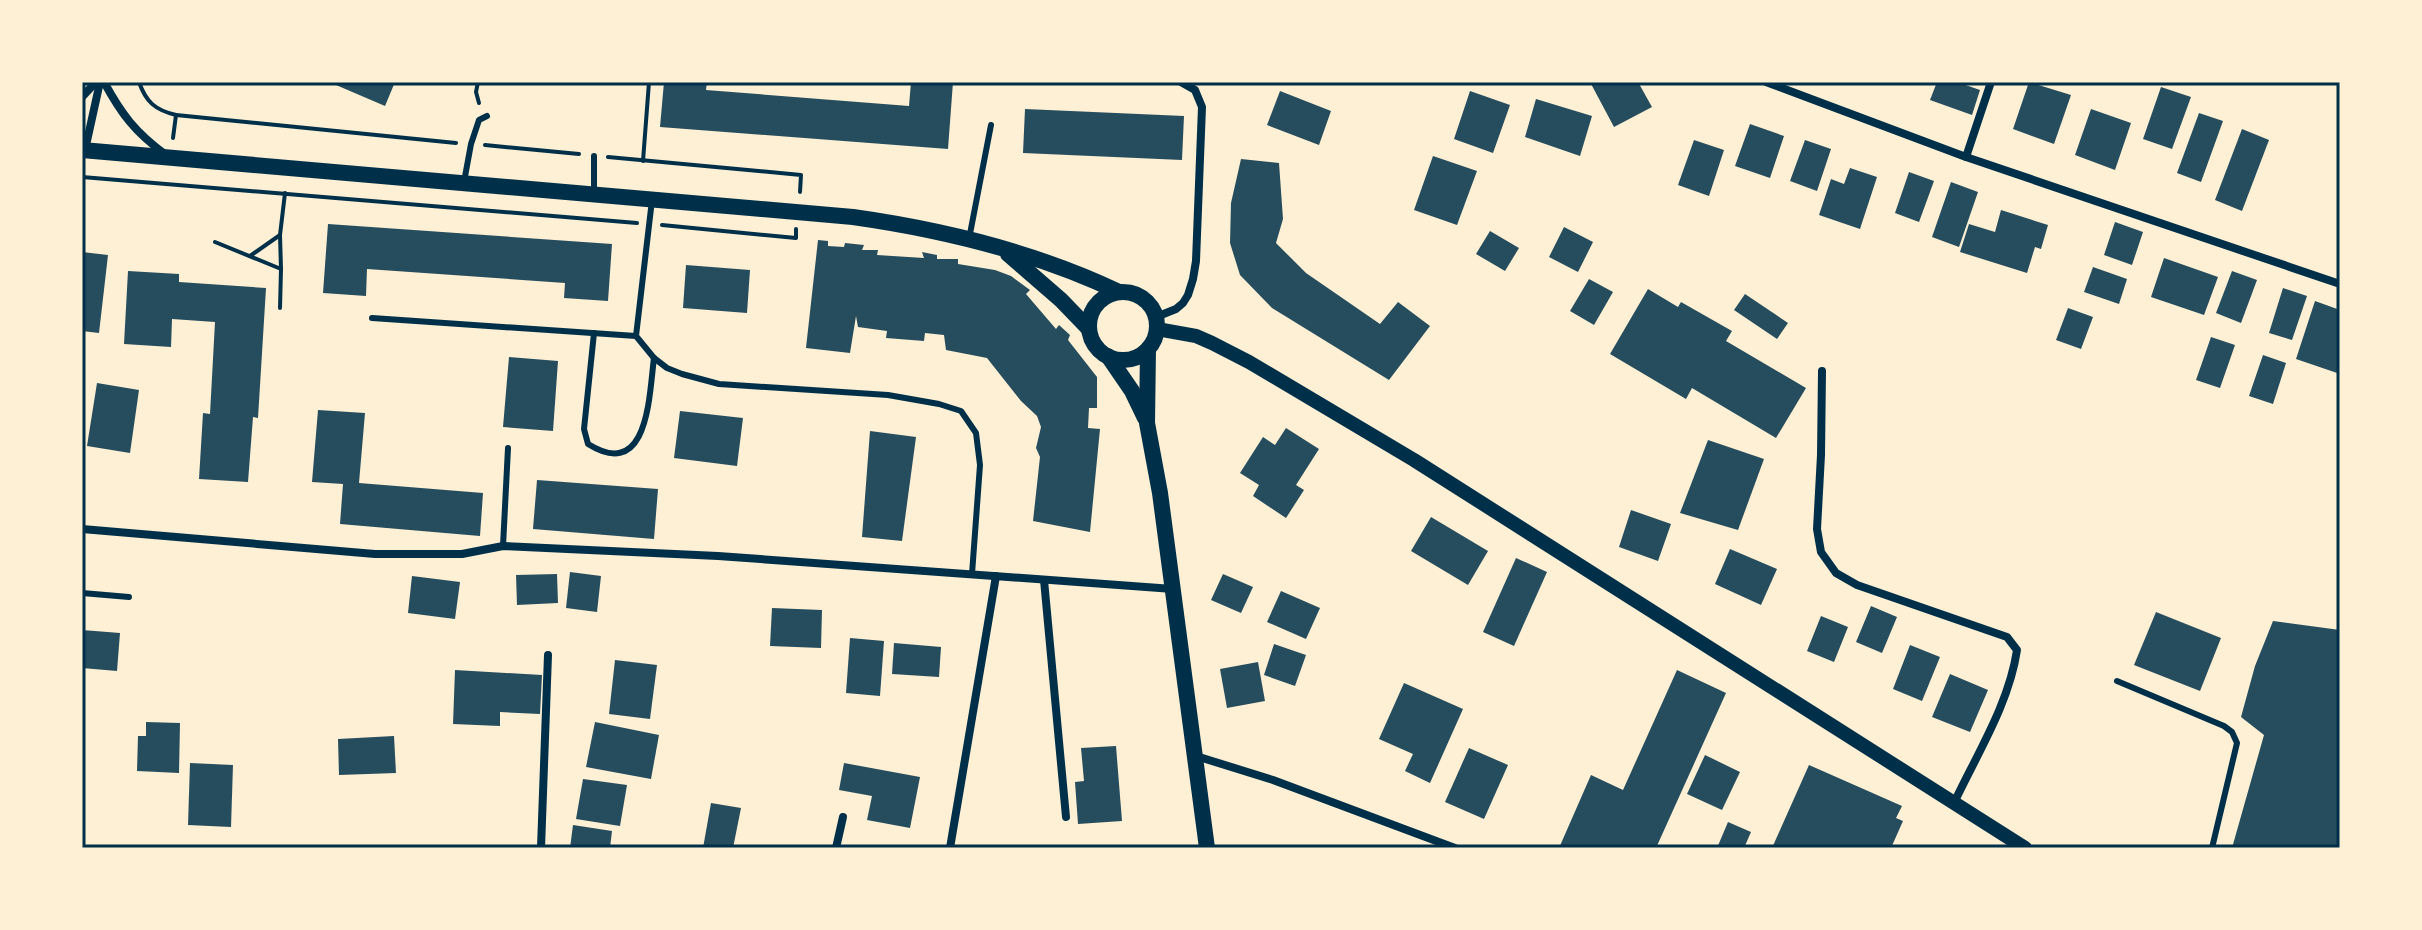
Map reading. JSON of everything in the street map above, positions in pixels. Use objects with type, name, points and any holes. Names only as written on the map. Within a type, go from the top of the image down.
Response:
[{"type":"main road","points":[[84,150],[853,217],[920,227],[1000,247],[1065,268],[1119,292]]},
{"type":"main road","points":[[1000,247],[1036,276],[1089,329]]},
{"type":"main road","points":[[1119,292],[1132,292],[1143,298],[1151,306],[1157,323],[1155,339],[1148,349],[1131,359],[1108,356],[1099,350],[1089,329],[1094,308],[1100,300],[1119,292]]},
{"type":"main road","points":[[1148,349],[1147,423],[1174,589],[1207,848]]},
{"type":"main road","points":[[1108,356],[1132,391],[1147,423]]},
{"type":"street","points":[[82,97],[100,82]]},
{"type":"street","points":[[84,150],[100,82]]},
{"type":"street","points":[[100,82],[122,114],[146,140],[170,158]]},
{"type":"street","points":[[1157,323],[1183,303],[1188,295],[1196,261],[1202,107],[1195,90],[1181,82]]},
{"type":"street","points":[[1766,82],[1966,157],[2340,284]]},
{"type":"street","points":[[1966,157],[1991,82]]},
{"type":"street","points":[[1157,323],[1212,343],[1414,460],[2025,848]]},
{"type":"street","points":[[1822,371],[1817,529],[1821,552],[1836,573],[1857,585],[2007,637],[2017,650],[2014,671],[2002,702],[1954,803]]},
{"type":"street","points":[[82,529],[375,554],[462,554],[503,546],[718,556],[1174,589]]},
{"type":"street","points":[[950,848],[996,576]]},
{"type":"street","points":[[1044,580],[1066,817]]},
{"type":"street","points":[[541,848],[548,655]]},
{"type":"street","points":[[1195,756],[1273,780],[1455,848]]},
{"type":"street","points":[[836,848],[843,817]]},
{"type":"lane","points":[[464,183],[471,144],[484,117]]},
{"type":"lane","points":[[969,239],[991,125]]},
{"type":"lane","points":[[594,156],[594,194]]},
{"type":"lane","points":[[652,200],[636,336],[654,358],[667,368],[719,384],[888,395],[961,411],[976,433],[980,465],[972,574]]},
{"type":"lane","points":[[372,318],[636,336]]},
{"type":"lane","points":[[594,333],[584,429],[588,444],[597,449],[627,450],[637,441],[644,428],[654,358]]},
{"type":"lane","points":[[503,546],[508,448]]},
{"type":"lane","points":[[82,593],[129,597]]},
{"type":"lane","points":[[2117,681],[2232,732],[2237,743],[2212,848]]},
{"type":"path","points":[[139,82],[150,104],[159,111],[176,115],[167,184]]},
{"type":"path","points":[[478,82],[476,92],[484,117]]},
{"type":"path","points":[[643,161],[649,82]]},
{"type":"path","points":[[82,177],[285,193],[280,235],[280,308]]},
{"type":"path","points":[[250,256],[280,235]]},
{"type":"path","points":[[215,242],[281,269]]},
{"type":"building","points":[[329,82],[395,82],[385,106]]},
{"type":"building","points":[[664,82],[707,82],[706,90],[909,106],[911,82],[953,82],[948,149],[660,127]]},
{"type":"building","points":[[1590,82],[1638,82],[1652,107],[1614,127]]},
{"type":"building","points":[[1937,82],[1957,82],[1980,90],[1972,115],[1930,100]]},
{"type":"building","points":[[2029,82],[2071,95],[2054,144],[2013,129]]},
{"type":"building","points":[[2161,87],[2191,97],[2172,149],[2143,139]]},
{"type":"building","points":[[1280,91],[1331,111],[1319,145],[1267,125]]},
{"type":"building","points":[[1470,91],[1510,105],[1493,153],[1454,139]]},
{"type":"building","points":[[1536,99],[1592,116],[1580,156],[1525,137]]},
{"type":"building","points":[[1025,109],[1184,116],[1182,160],[1023,153]]},
{"type":"building","points":[[2091,109],[2131,123],[2115,170],[2075,155]]},
{"type":"building","points":[[2199,113],[2223,121],[2201,182],[2177,173]]},
{"type":"building","points":[[1750,124],[1784,136],[1770,178],[1735,166]]},
{"type":"building","points":[[2242,129],[2269,140],[2242,211],[2215,200]]},
{"type":"building","points":[[1694,140],[1724,150],[1709,196],[1678,185]]},
{"type":"building","points":[[1805,140],[1831,149],[1817,191],[1790,181]]},
{"type":"building","points":[[1433,156],[1477,171],[1457,225],[1414,210]]},
{"type":"building","points":[[1241,159],[1279,163],[1283,219],[1276,243],[1306,273],[1380,324],[1398,302],[1430,326],[1389,380],[1272,308],[1240,275],[1230,243],[1231,203]]},
{"type":"building","points":[[1850,168],[1877,177],[1860,229],[1819,215],[1831,179],[1844,184]]},
{"type":"building","points":[[1909,172],[1934,181],[1919,222],[1895,213]]},
{"type":"building","points":[[1951,182],[1978,192],[1959,247],[1932,237]]},
{"type":"building","points":[[2001,210],[2048,225],[2041,249],[2035,247],[2027,273],[1960,252],[1969,224],[1995,232]]},
{"type":"building","points":[[2115,222],[2143,232],[2132,265],[2104,255]]},
{"type":"building","points":[[328,224],[612,244],[608,301],[564,298],[565,283],[367,269],[366,296],[323,293]]},
{"type":"building","points":[[1564,227],[1593,242],[1578,272],[1549,257]]},
{"type":"building","points":[[1490,231],[1519,248],[1505,271],[1476,254]]},
{"type":"building","points":[[818,240],[828,241],[828,246],[844,247],[845,243],[864,245],[862,250],[878,250],[877,255],[924,258],[922,252],[937,255],[937,259],[958,259],[958,264],[1011,276],[1030,290],[1026,294],[1056,329],[1059,325],[1070,335],[1068,340],[1097,377],[1097,408],[1089,408],[1088,428],[1100,429],[1090,532],[1033,521],[1040,457],[1036,448],[1041,427],[1037,416],[987,358],[946,350],[944,335],[925,333],[924,341],[886,338],[887,331],[858,327],[856,316],[850,353],[806,348]]},
{"type":"building","points":[[82,252],[108,255],[99,333],[82,331]]},
{"type":"building","points":[[2164,258],[2218,277],[2204,315],[2151,297]]},
{"type":"building","points":[[686,265],[750,270],[747,313],[683,308]]},
{"type":"building","points":[[2093,267],[2127,279],[2119,304],[2084,292]]},
{"type":"building","points":[[128,271],[179,274],[179,282],[266,288],[258,418],[253,417],[248,482],[199,479],[203,413],[210,414],[215,322],[172,319],[171,347],[124,344]]},
{"type":"building","points":[[2232,271],[2257,280],[2241,323],[2216,313]]},
{"type":"building","points":[[1589,279],[1613,292],[1594,325],[1570,311]]},
{"type":"building","points":[[2283,288],[2307,296],[2292,340],[2269,333]]},
{"type":"building","points":[[1648,289],[1678,307],[1681,302],[1732,331],[1726,341],[1806,388],[1776,438],[1692,388],[1686,399],[1610,354]]},
{"type":"building","points":[[1745,294],[1788,323],[1777,339],[1734,310]]},
{"type":"building","points":[[2315,301],[2340,310],[2340,374],[2296,359]]},
{"type":"building","points":[[2068,308],[2093,317],[2081,349],[2056,340]]},
{"type":"building","points":[[2211,337],[2235,345],[2220,388],[2196,380]]},
{"type":"building","points":[[2263,355],[2286,363],[2273,404],[2249,396]]},
{"type":"building","points":[[509,357],[558,361],[553,431],[503,427]]},
{"type":"building","points":[[97,383],[139,390],[130,453],[87,446]]},
{"type":"building","points":[[318,410],[365,413],[359,483],[483,493],[480,536],[340,524],[343,484],[312,482]]},
{"type":"building","points":[[680,411],[743,418],[737,466],[674,458]]},
{"type":"building","points":[[1286,428],[1319,449],[1296,485],[1304,490],[1286,518],[1253,496],[1259,485],[1240,473],[1263,437],[1275,445]]},
{"type":"building","points":[[870,431],[916,437],[902,541],[862,537]]},
{"type":"building","points":[[1708,440],[1764,459],[1738,530],[1680,513]]},
{"type":"building","points":[[537,480],[658,489],[654,539],[533,529]]},
{"type":"building","points":[[1631,510],[1671,524],[1658,561],[1619,547]]},
{"type":"building","points":[[1431,517],[1488,551],[1468,585],[1411,551]]},
{"type":"building","points":[[1730,549],[1777,569],[1761,605],[1715,584]]},
{"type":"building","points":[[1516,558],[1547,572],[1514,646],[1483,632]]},
{"type":"building","points":[[570,572],[601,576],[597,612],[566,608]]},
{"type":"building","points":[[557,574],[558,603],[517,605],[516,575]]},
{"type":"building","points":[[1223,574],[1253,587],[1241,613],[1211,600]]},
{"type":"building","points":[[412,576],[460,582],[455,619],[408,613]]},
{"type":"building","points":[[1281,591],[1320,608],[1306,639],[1267,622]]},
{"type":"building","points":[[1871,606],[1897,617],[1882,653],[1856,642]]},
{"type":"building","points":[[772,608],[822,610],[821,648],[770,646]]},
{"type":"building","points":[[2156,612],[2221,638],[2200,691],[2134,665]]},
{"type":"building","points":[[1821,616],[1848,627],[1834,662],[1807,651]]},
{"type":"building","points":[[2273,621],[2340,630],[2340,848],[2232,848],[2264,735],[2241,717],[2255,666]]},
{"type":"building","points":[[82,630],[120,633],[117,671],[82,668]]},
{"type":"building","points":[[850,638],[884,641],[880,696],[846,693]]},
{"type":"building","points":[[894,643],[941,647],[939,677],[892,674]]},
{"type":"building","points":[[1274,644],[1306,655],[1295,686],[1264,675]]},
{"type":"building","points":[[1910,645],[1940,657],[1922,701],[1893,689]]},
{"type":"building","points":[[615,660],[657,665],[650,719],[609,714]]},
{"type":"building","points":[[1258,662],[1265,701],[1227,708],[1220,669]]},
{"type":"building","points":[[455,670],[542,675],[540,714],[500,712],[500,726],[453,724]]},
{"type":"building","points":[[1677,670],[1726,693],[1656,848],[1559,848],[1591,775],[1623,790]]},
{"type":"building","points":[[1950,674],[1988,690],[1970,732],[1932,717]]},
{"type":"building","points":[[1404,683],[1463,709],[1430,783],[1405,771],[1413,754],[1379,739]]},
{"type":"building","points":[[146,722],[180,723],[179,773],[137,771],[138,736],[146,736]]},
{"type":"building","points":[[595,722],[659,735],[651,779],[586,767]]},
{"type":"building","points":[[394,736],[396,773],[339,775],[338,739]]},
{"type":"building","points":[[1116,746],[1122,821],[1078,824],[1075,782],[1084,781],[1081,748]]},
{"type":"building","points":[[1469,748],[1508,765],[1484,819],[1445,802]]},
{"type":"building","points":[[1705,755],[1740,772],[1722,810],[1687,794]]},
{"type":"building","points":[[190,763],[233,765],[231,827],[188,825]]},
{"type":"building","points":[[844,763],[920,777],[910,828],[867,820],[872,796],[839,790]]},
{"type":"building","points":[[1809,765],[1902,806],[1896,818],[1903,821],[1891,848],[1772,848]]},
{"type":"building","points":[[583,779],[627,785],[620,826],[576,819]]},
{"type":"building","points":[[711,803],[741,808],[733,848],[703,848]]},
{"type":"building","points":[[1728,822],[1751,832],[1744,848],[1717,848]]},
{"type":"building","points":[[573,825],[612,831],[610,848],[570,848]]}]
